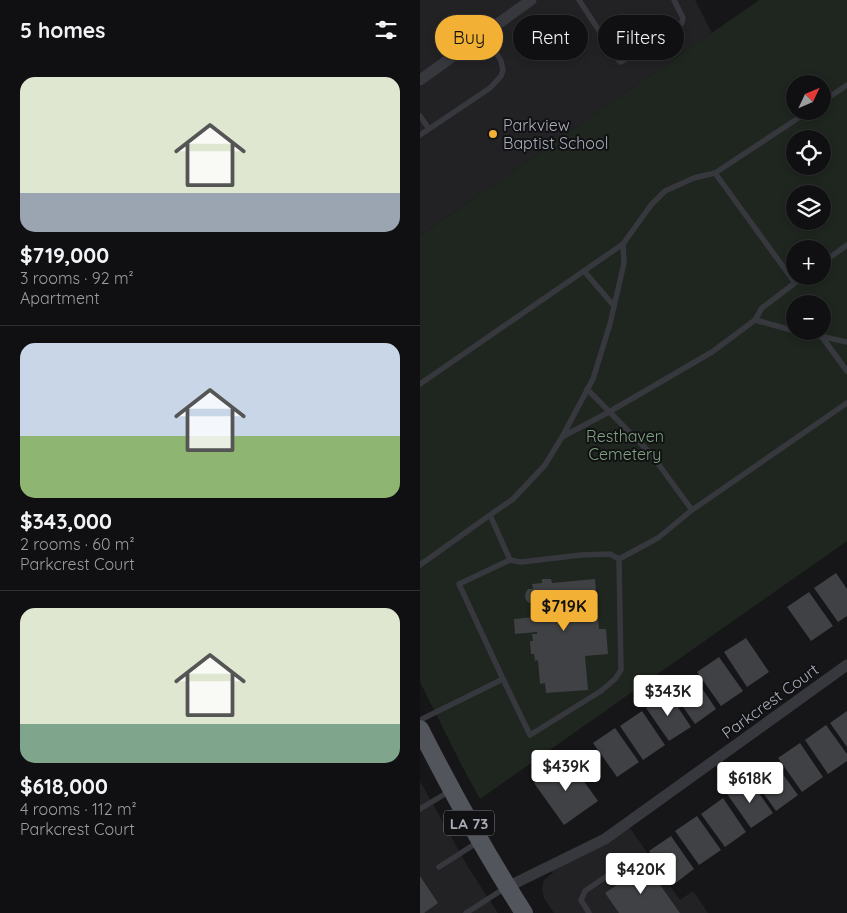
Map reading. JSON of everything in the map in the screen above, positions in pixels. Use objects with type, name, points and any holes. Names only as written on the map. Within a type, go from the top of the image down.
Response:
[{"type":"main road","name":"LA 73","points":[[420,729],[479,841],[524,913]]},
{"type":"street","points":[[503,21],[531,0]]},
{"type":"street","points":[[420,80],[448,60]]},
{"type":"street","name":"Parkcrest Court","points":[[507,886],[605,839],[847,665]]},
{"type":"lane","points":[[579,0],[621,62],[682,23],[683,18],[674,0]]},
{"type":"lane","points":[[420,135],[490,88],[501,76],[503,70],[500,60]]},
{"type":"lane","points":[[831,96],[847,85]]},
{"type":"lane","points":[[420,116],[429,129]]},
{"type":"lane","points":[[420,384],[623,244],[651,205],[665,190],[694,178],[716,173],[796,120]]},
{"type":"lane","points":[[716,173],[786,272]]},
{"type":"lane","points":[[420,565],[513,500],[545,465],[593,379],[610,324],[624,263],[623,244]]},
{"type":"lane","points":[[831,257],[847,245]]},
{"type":"lane","points":[[584,271],[614,306]]},
{"type":"lane","points":[[562,437],[712,352],[755,320],[762,308],[791,285]]},
{"type":"lane","points":[[755,320],[786,328]]},
{"type":"lane","points":[[831,339],[847,342]]},
{"type":"lane","points":[[824,340],[847,371]]},
{"type":"lane","points":[[587,389],[651,454],[692,510]]},
{"type":"lane","points":[[619,558],[658,538],[692,510],[847,403]]},
{"type":"lane","points":[[490,515],[510,560]]},
{"type":"lane","points":[[610,554],[619,558],[621,670],[615,679],[601,691],[530,735],[459,584],[510,560],[521,562],[581,555],[610,554]]},
{"type":"lane","points":[[420,720],[503,679]]},
{"type":"lane","points":[[420,809],[452,790]]},
{"type":"lane","points":[[438,867],[479,841]]},
{"type":"lane","points":[[589,913],[580,900],[585,891],[626,863]]},
{"type":"lane","points":[[466,913],[507,886]]},
{"type":"shaded area","name":"Parkview Baptist School","points":[[420,0],[695,0],[712,33],[684,52],[684,15],[598,15],[598,60],[673,60],[420,236]]},
{"type":"shaded area","points":[[420,781],[468,867],[498,913],[420,913]]},
{"type":"shaded area","points":[[630,828],[680,900],[693,891],[708,913],[554,913],[544,898],[542,888],[544,880],[553,873],[551,869]]},
{"type":"green space","name":"Resthaven Cemetery","points":[[759,0],[847,0],[847,541],[480,799],[420,682],[420,236],[673,60],[684,60],[684,52]]},
{"type":"building","points":[[836,573],[847,589],[847,616],[838,622],[814,588]]},
{"type":"building","points":[[542,579],[551,579],[552,583],[595,579],[599,629],[606,629],[608,654],[585,656],[588,690],[546,693],[545,683],[540,684],[538,660],[535,661],[534,654],[531,654],[530,641],[533,641],[532,634],[537,634],[537,632],[515,634],[514,619],[536,617],[536,606],[534,607],[534,603],[529,603],[525,597],[528,589],[533,589],[532,584],[542,583]]},
{"type":"building","points":[[809,592],[833,626],[811,641],[787,607]]},
{"type":"building","points":[[746,638],[769,672],[747,687],[724,652]]},
{"type":"building","points":[[719,657],[743,691],[721,706],[697,672]]},
{"type":"building","points":[[693,675],[716,709],[695,724],[671,690]]},
{"type":"building","points":[[668,692],[691,727],[669,741],[646,708]]},
{"type":"building","points":[[642,711],[665,745],[643,760],[620,726]]},
{"type":"building","points":[[847,711],[847,747],[830,723]]},
{"type":"building","points":[[826,725],[847,754],[847,761],[828,774],[805,740]]},
{"type":"building","points":[[615,728],[639,762],[617,777],[593,743]]},
{"type":"building","points":[[800,743],[823,777],[802,792],[778,758]]},
{"type":"building","points":[[568,759],[598,801],[564,825],[534,783]]},
{"type":"building","points":[[774,762],[798,795],[776,811],[752,777]]},
{"type":"building","points":[[749,779],[773,813],[751,828],[727,794]]},
{"type":"building","points":[[723,798],[746,832],[725,847],[701,814]]},
{"type":"building","points":[[697,816],[721,850],[699,865],[675,831]]},
{"type":"building","points":[[671,836],[694,869],[673,885],[649,851]]},
{"type":"building","points":[[646,865],[680,913],[619,913],[605,893]]},
{"type":"building","points":[[420,876],[438,903],[424,913],[420,913]]},
{"type":"place","name":"Parkview Baptist School","points":[[493,134]]}]
